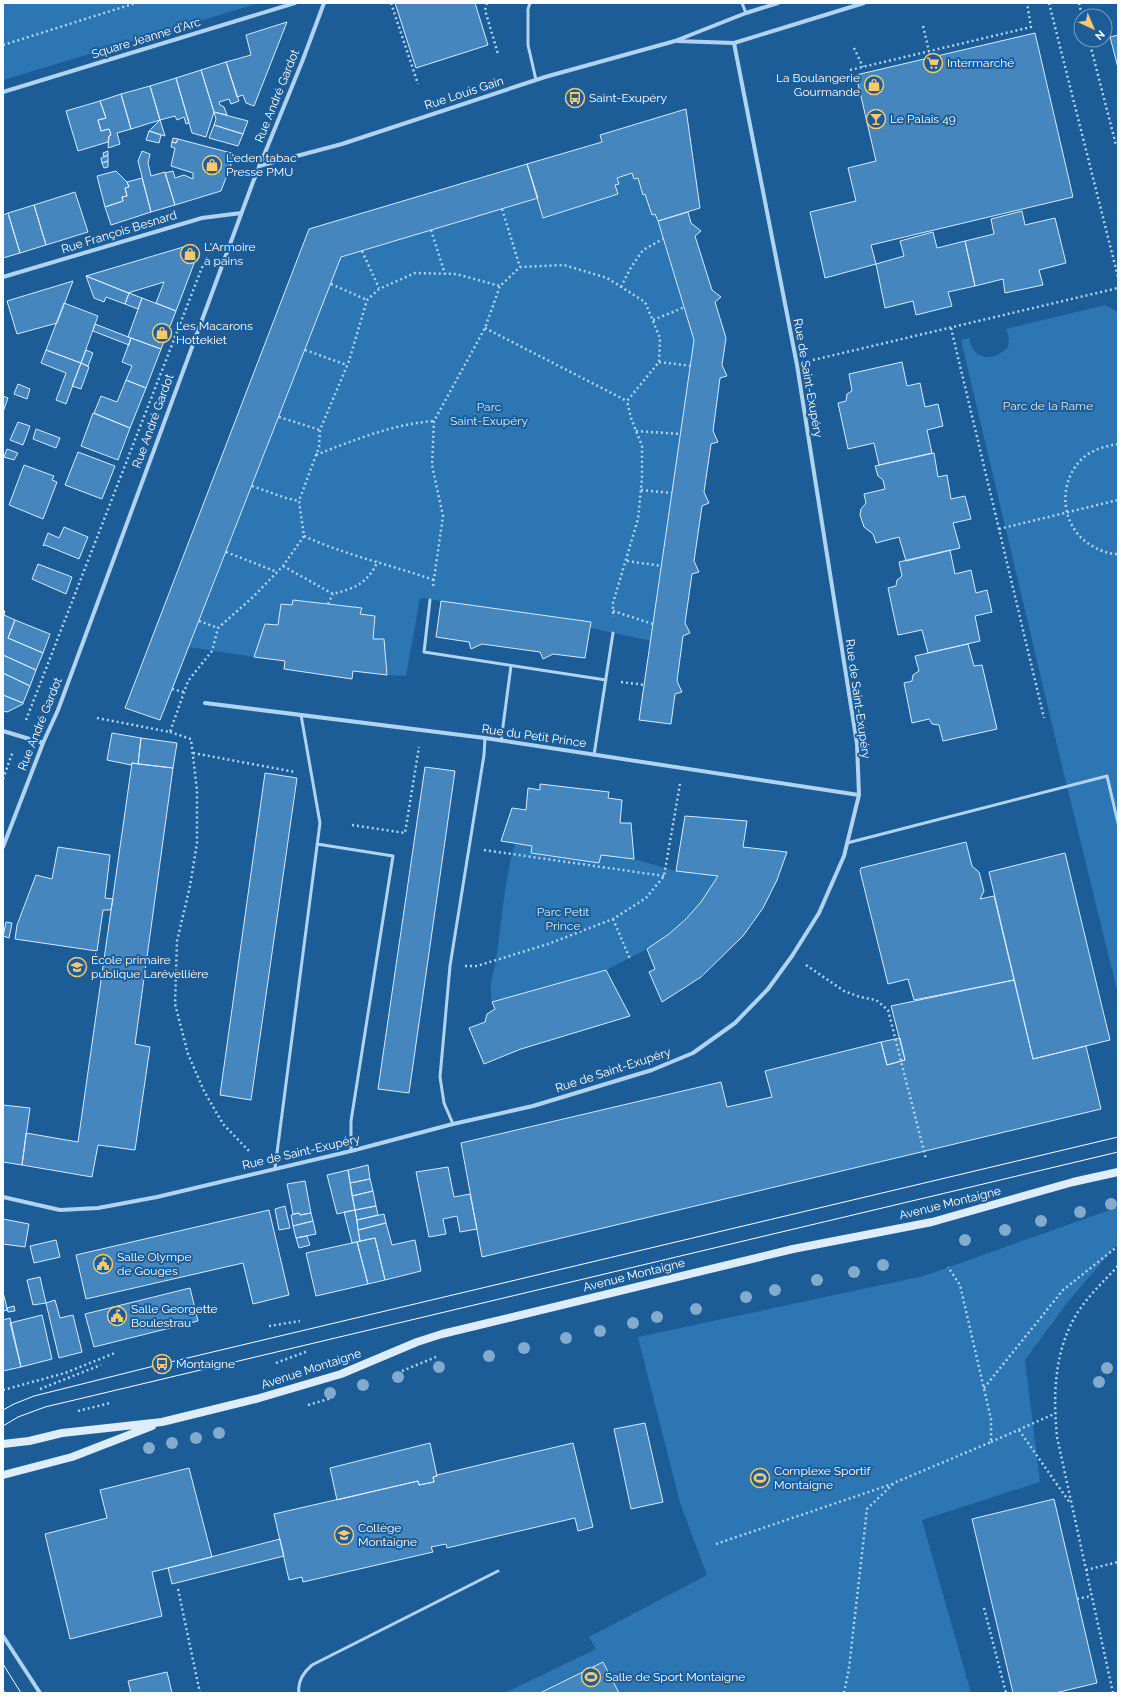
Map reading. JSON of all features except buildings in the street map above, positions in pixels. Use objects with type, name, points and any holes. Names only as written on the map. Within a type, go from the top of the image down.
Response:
[{"type":"main road","name":"Avenue Montaigne","points":[[3,1444],[29,1441],[62,1434],[162,1422],[256,1399],[341,1374],[417,1342],[469,1327],[794,1249],[938,1220],[1073,1182],[1118,1172]]},
{"type":"main road","name":"Avenue Montaigne","points":[[3,1475],[72,1457],[162,1422]]},
{"type":"street","name":"Square Jeanne d'Arc","points":[[3,92],[296,3]]},
{"type":"street","name":"Rue André Gardot","points":[[3,847],[43,743],[58,710],[241,213],[302,62],[324,3]]},
{"type":"street","name":"Rue Louis Gain","points":[[259,166],[342,144],[536,80],[675,41],[746,13],[778,3]]},
{"type":"street","name":"Rue Louis Gain","points":[[675,41],[734,43],[864,3]]},
{"type":"street","name":"Rue de Saint-Exupéry","points":[[3,1197],[60,1210],[98,1208],[157,1197],[351,1151],[452,1124],[533,1106],[652,1070],[693,1053],[735,1023],[768,989],[800,944],[819,912],[844,856],[859,795],[857,744],[797,365],[734,43]]},
{"type":"street","name":"Rue François Besnard","points":[[3,277],[202,218],[241,213]]},
{"type":"street","name":"Rue du Petit Prince","points":[[205,703],[485,738],[859,795]]},
{"type":"street","points":[[3,731],[43,743]]},
{"type":"street","points":[[3,1636],[40,1693]]},
{"type":"lane","points":[[530,3],[528,9],[528,45],[536,80]]},
{"type":"lane","points":[[742,3],[746,13]]},
{"type":"lane","points":[[430,600],[424,652],[606,680]]},
{"type":"lane","points":[[594,755],[613,633]]},
{"type":"lane","points":[[501,741],[511,666]]},
{"type":"lane","points":[[276,1168],[320,822],[301,715]]},
{"type":"lane","points":[[452,1124],[444,1103],[440,1077],[450,966],[484,755],[485,738]]},
{"type":"lane","points":[[846,844],[1107,776],[1118,824]]},
{"type":"lane","points":[[317,844],[393,856],[351,1121],[351,1151]]},
{"type":"lane","points":[[299,1693],[301,1679],[305,1671],[312,1665],[498,1571]]},
{"type":"path","points":[[3,45],[136,3]]},
{"type":"path","points":[[391,3],[418,84]]},
{"type":"path","points":[[487,3],[486,10],[498,54]]},
{"type":"path","points":[[850,70],[1031,27],[1027,3]]},
{"type":"path","points":[[1048,3],[1118,277]]},
{"type":"path","points":[[923,26],[929,51]]},
{"type":"path","points":[[854,48],[863,67]]},
{"type":"path","points":[[1091,48],[1116,145],[1118,144]]},
{"type":"path","points":[[502,209],[520,267]]},
{"type":"path","points":[[431,230],[445,274]]},
{"type":"path","points":[[621,287],[630,269],[644,250],[664,239]]},
{"type":"path","points":[[362,251],[379,288]]},
{"type":"path","points":[[3,779],[205,259]]},
{"type":"path","points":[[430,600],[442,516],[432,465],[434,422],[485,328],[500,286],[520,267],[564,265],[607,278],[645,302],[660,338],[659,362],[627,401]]},
{"type":"path","points":[[170,732],[188,681],[212,651],[218,628],[253,597],[283,566],[304,536],[299,500],[319,447],[320,430],[347,365],[367,300],[379,288],[415,272],[456,274],[500,286]]},
{"type":"path","points":[[331,284],[367,300]]},
{"type":"path","points":[[812,360],[1118,288]]},
{"type":"path","points":[[653,320],[684,307]]},
{"type":"path","points":[[485,328],[627,401],[642,446],[641,490],[638,519],[613,603],[613,633]]},
{"type":"path","points":[[950,328],[1044,718]]},
{"type":"path","points":[[305,350],[347,365]]},
{"type":"path","points":[[659,362],[691,366]]},
{"type":"path","points":[[279,417],[320,430]]},
{"type":"path","points":[[316,456],[349,442],[389,428],[419,422],[434,422]]},
{"type":"path","points":[[636,430],[681,434]]},
{"type":"path","points":[[1118,444],[1101,447],[1084,457],[1072,471],[1066,489],[1065,508],[1071,526],[1082,540],[1097,549],[1118,554]]},
{"type":"path","points":[[252,486],[286,498],[299,500]]},
{"type":"path","points":[[641,490],[672,493]]},
{"type":"path","points":[[999,529],[1118,500]]},
{"type":"path","points":[[304,536],[329,548],[378,561],[434,580]]},
{"type":"path","points":[[226,552],[277,572]]},
{"type":"path","points":[[283,566],[333,594],[357,587],[374,570],[378,561]]},
{"type":"path","points":[[626,561],[662,566]]},
{"type":"path","points":[[328,604],[333,594]]},
{"type":"path","points":[[613,611],[653,624]]},
{"type":"path","points":[[198,621],[218,628]]},
{"type":"path","points":[[606,680],[645,685]]},
{"type":"path","points":[[172,689],[184,692]]},
{"type":"path","points":[[98,718],[170,732],[191,739],[197,791],[197,843],[190,886],[177,941],[175,1004],[188,1054],[204,1091],[223,1124],[249,1151]]},
{"type":"path","points":[[352,825],[405,833],[419,747]]},
{"type":"path","points":[[193,753],[300,773]]},
{"type":"path","points":[[450,966],[477,966],[548,944],[613,919],[646,898],[664,876],[680,783]]},
{"type":"path","points":[[469,848],[664,876]]},
{"type":"path","points":[[613,919],[630,959]]},
{"type":"path","points":[[806,965],[844,991],[860,997],[876,1000],[888,1010],[926,1159]]},
{"type":"path","points":[[984,1388],[1063,1290],[1118,1246]]},
{"type":"path","points":[[1113,1693],[1071,1505],[1057,1437],[1055,1414],[1056,1379],[1064,1338],[1076,1315],[1094,1291],[1118,1266]]},
{"type":"path","points":[[948,1267],[960,1284],[991,1419],[991,1442]]},
{"type":"path","points":[[268,1326],[300,1321]]},
{"type":"path","points":[[276,1363],[308,1351]]},
{"type":"path","points":[[3,1390],[65,1373],[115,1354]]},
{"type":"path","points":[[401,1371],[437,1357]]},
{"type":"path","points":[[40,1389],[101,1365]]},
{"type":"path","points":[[306,1405],[336,1396]]},
{"type":"path","points":[[716,1544],[894,1483],[1055,1414]]},
{"type":"path","points":[[1019,1430],[1071,1505]]},
{"type":"path","points":[[844,1693],[849,1668],[867,1509],[894,1483]]},
{"type":"path","points":[[1086,1570],[1118,1562]]},
{"type":"path","points":[[178,1589],[200,1693]]},
{"type":"path","points":[[1077,1599],[1091,1596]]},
{"type":"path","points":[[984,1608],[1006,1693]]},
{"type":"green space","points":[[3,3],[259,3],[3,80]]},
{"type":"green space","name":"Parc Saint-Exupéry","points":[[632,173],[634,179],[638,178],[643,195],[645,194],[652,214],[655,214],[694,340],[651,641],[590,628],[590,622],[420,598],[406,676],[387,675],[384,639],[373,639],[375,616],[360,614],[361,608],[293,600],[292,605],[278,625],[265,624],[254,657],[189,647],[341,257],[538,198],[544,218],[618,194],[615,185],[619,184],[617,178]]},
{"type":"green space","name":"Parc de la Rame","points":[[1105,305],[1118,312],[1118,994],[1060,758],[961,340],[969,338],[971,346],[979,355],[991,357],[997,355],[1008,347],[1009,338],[1006,329]]},
{"type":"green space","name":"Parc Petit Prince","points":[[515,843],[532,846],[531,853],[599,863],[601,855],[634,859],[676,871],[718,876],[701,902],[686,919],[669,934],[647,949],[606,970],[492,1002],[491,983],[496,960],[506,884]]},
{"type":"green space","points":[[1118,1207],[1118,1243],[1067,1303],[1025,1360],[1040,1482],[922,1520],[971,1693],[505,1693],[596,1649],[589,1637],[707,1575],[680,1503],[638,1337],[924,1276]]},
{"type":"tram line","points":[[3,1410],[34,1396],[162,1364],[1118,1137]]},
{"type":"tram line","points":[[3,1426],[18,1417],[45,1407],[1118,1152]]},
{"type":"tram line","points":[[3,1664],[21,1693]]},
{"type":"place","name":"Intermarché","points":[[933,63]]},
{"type":"place","name":"La Boulangerie Gourmande","points":[[874,85]]},
{"type":"place","name":"Saint-Exupéry","points":[[575,98]]},
{"type":"place","name":"Le Palais 49","points":[[876,119]]},
{"type":"place","name":"L'eden tabac Presse PMU","points":[[212,165]]},
{"type":"place","name":"L'Armoire à pains","points":[[190,254]]},
{"type":"place","name":"Les Macarons Hottekiet","points":[[162,333]]},
{"type":"place","name":"École primaire publique Larévellière","points":[[77,967]]},
{"type":"place","name":"Salle Olympe de Gouges","points":[[103,1264]]},
{"type":"place","name":"Salle Georgette Boulestrau","points":[[117,1316]]},
{"type":"place","name":"Montaigne","points":[[162,1364]]},
{"type":"place","name":"Complexe Sportif Montaigne","points":[[760,1478]]},
{"type":"place","name":"Collège Montaigne","points":[[344,1535]]},
{"type":"place","name":"Salle de Sport Montaigne","points":[[591,1677]]}]
